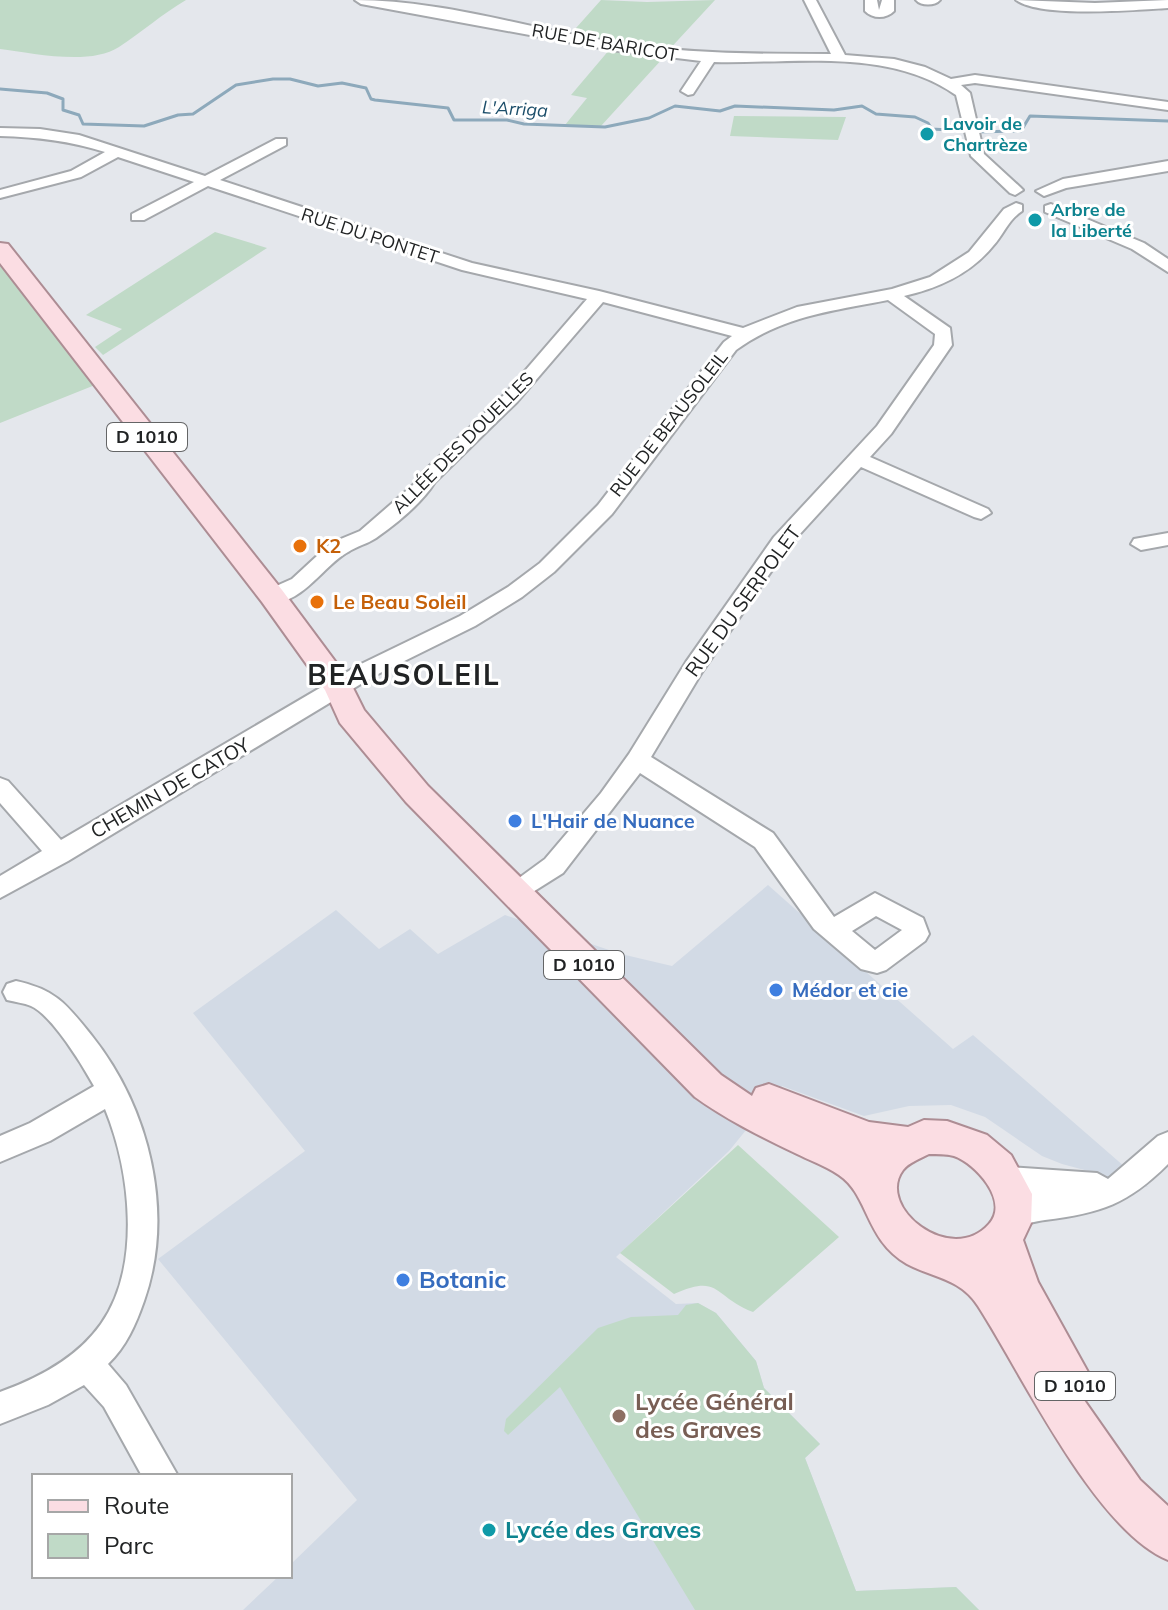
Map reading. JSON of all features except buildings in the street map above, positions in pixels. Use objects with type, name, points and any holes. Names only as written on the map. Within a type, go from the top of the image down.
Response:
[{"type":"main road","name":"D 1010","points":[[0,249],[272,596],[338,687],[351,715],[417,794],[530,898],[631,999],[642,1002],[720,1073],[753,1093],[868,1139],[906,1143]]},
{"type":"main road","name":"D 1010","points":[[338,687],[354,698],[530,898],[708,1086],[740,1108],[854,1163],[877,1188]]},
{"type":"main road","points":[[924,1137],[943,1137],[963,1141],[988,1157],[1008,1211],[990,1250],[974,1257],[955,1259],[923,1252],[902,1238],[886,1220],[877,1188],[881,1169],[891,1154],[906,1143],[924,1137]]},
{"type":"main road","name":"D 1010","points":[[1008,1211],[1021,1291],[1163,1532]]},
{"type":"main road","name":"D 1010","points":[[955,1259],[990,1288],[1101,1466],[1124,1496],[1163,1532]]},
{"type":"street","points":[[810,0],[839,56]]},
{"type":"street","points":[[871,0],[871,11],[884,14],[888,11],[888,0]]},
{"type":"street","points":[[922,0],[934,0]]},
{"type":"street","points":[[1022,0],[1062,7],[1168,4]]},
{"type":"street","name":"RUE DE BARICOT","points":[[367,1],[447,13],[631,51],[710,58],[839,56],[909,68],[950,83]]},
{"type":"street","points":[[688,91],[710,58]]},
{"type":"street","points":[[950,83],[975,79],[1168,106]]},
{"type":"street","points":[[950,83],[966,98],[970,134],[978,156],[1016,199],[1039,212],[1051,209],[1138,246],[1168,267]]},
{"type":"street","name":"RUE DU PONTET","points":[[0,132],[56,134],[468,267],[599,296],[744,334]]},
{"type":"street","points":[[150,213],[204,181],[276,145],[245,140]]},
{"type":"street","points":[[11,189],[76,174],[116,152]]},
{"type":"street","points":[[1016,199],[1071,182],[1168,166]]},
{"type":"street","points":[[1044,191],[1055,199],[1051,209]]},
{"type":"street","name":"RUE DE BEAUSOLEIL","points":[[338,687],[493,607],[541,572],[612,499],[730,346],[744,334],[797,313],[936,281],[961,267],[996,232],[1016,199]]},
{"type":"street","name":"RUE DU SERPOLET","points":[[530,898],[637,760],[694,667],[781,542],[884,430],[946,338],[938,327],[889,293]]},
{"type":"street","name":"ALLÉE DES DOUELLES","points":[[272,596],[299,584],[338,548],[367,535],[421,489],[427,479],[537,370],[599,296]]},
{"type":"street","points":[[859,459],[976,507]]},
{"type":"street","name":"CHEMIN DE CATOY","points":[[0,888],[338,687]]},
{"type":"street","points":[[637,760],[764,840],[784,865],[800,893],[834,930]]},
{"type":"street","points":[[0,787],[59,854]]},
{"type":"street","points":[[0,1408],[26,1399],[87,1365],[123,1318],[140,1266],[143,1228],[131,1133],[92,1053],[44,1000],[16,992]]},
{"type":"street","points":[[0,1149],[40,1132],[111,1091]]},
{"type":"street","points":[[1008,1211],[1101,1198],[1123,1184],[1168,1145]]},
{"type":"street","points":[[87,1365],[115,1396],[160,1474]]},
{"type":"shaded area","points":[[768,885],[953,1049],[973,1035],[1148,1187],[1042,1156],[985,1117],[951,1105],[909,1106],[864,1116],[782,1086],[729,1151],[616,1257],[676,1304],[698,1303],[716,1313],[756,1361],[764,1388],[820,1444],[805,1458],[856,1591],[956,1587],[979,1610],[243,1610],[277,1578],[292,1578],[292,1563],[357,1500],[158,1259],[305,1151],[193,1013],[336,910],[379,949],[410,929],[438,954],[505,915],[621,954],[672,966]]},
{"type":"green space","points":[[0,0],[186,0],[119,47],[107,53],[77,57],[0,49]]},
{"type":"green space","points":[[601,0],[715,0],[666,53],[568,37]]},
{"type":"green space","points":[[610,49],[664,57],[601,126],[565,125],[587,98],[571,95]]},
{"type":"green space","points":[[734,116],[846,117],[838,140],[730,136]]},
{"type":"green space","points":[[215,232],[267,248],[103,355],[95,347],[122,329],[86,315]]},
{"type":"green space","points":[[0,259],[100,383],[0,423]]},
{"type":"green space","points":[[738,1145],[839,1237],[753,1312],[709,1287],[689,1288],[674,1294],[620,1253]]},
{"type":"green space","points":[[698,1303],[716,1313],[756,1361],[764,1388],[820,1444],[805,1458],[856,1591],[956,1587],[979,1610],[695,1610],[560,1387],[508,1435],[504,1431],[506,1419],[598,1328],[631,1317],[678,1315],[686,1305]]},
{"type":"waterway","name":"L'Arriga","points":[[0,89],[47,93],[63,99],[63,110],[79,115],[83,124],[144,126],[178,115],[193,114],[236,85],[290,79],[318,86],[342,83],[366,88],[371,99],[375,100],[448,108],[454,120],[507,120],[524,124],[605,127],[649,118],[675,106],[720,111],[735,106],[834,110],[862,106],[876,114],[915,117],[928,123],[932,129],[965,131]]},
{"type":"waterway","name":"L'Arriga","points":[[974,132],[1021,131],[1030,116],[1168,121]]},
{"type":"place","name":"Lavoir de Chartrèze","points":[[927,134]]},
{"type":"place","name":"Arbre de la Liberté","points":[[1035,220]]},
{"type":"place","name":"K2","points":[[300,546]]},
{"type":"place","name":"Le Beau Soleil","points":[[317,602]]},
{"type":"place","name":"L'Hair de Nuance","points":[[515,821]]},
{"type":"place","name":"Médor et cie","points":[[776,990]]},
{"type":"place","name":"Botanic","points":[[403,1280]]},
{"type":"place","name":"Lycée Général des Graves","points":[[619,1416]]},
{"type":"place","name":"Lycée des Graves","points":[[489,1530]]},
{"type":"district","name":"BEAUSOLEIL","points":[[404,675]]}]
